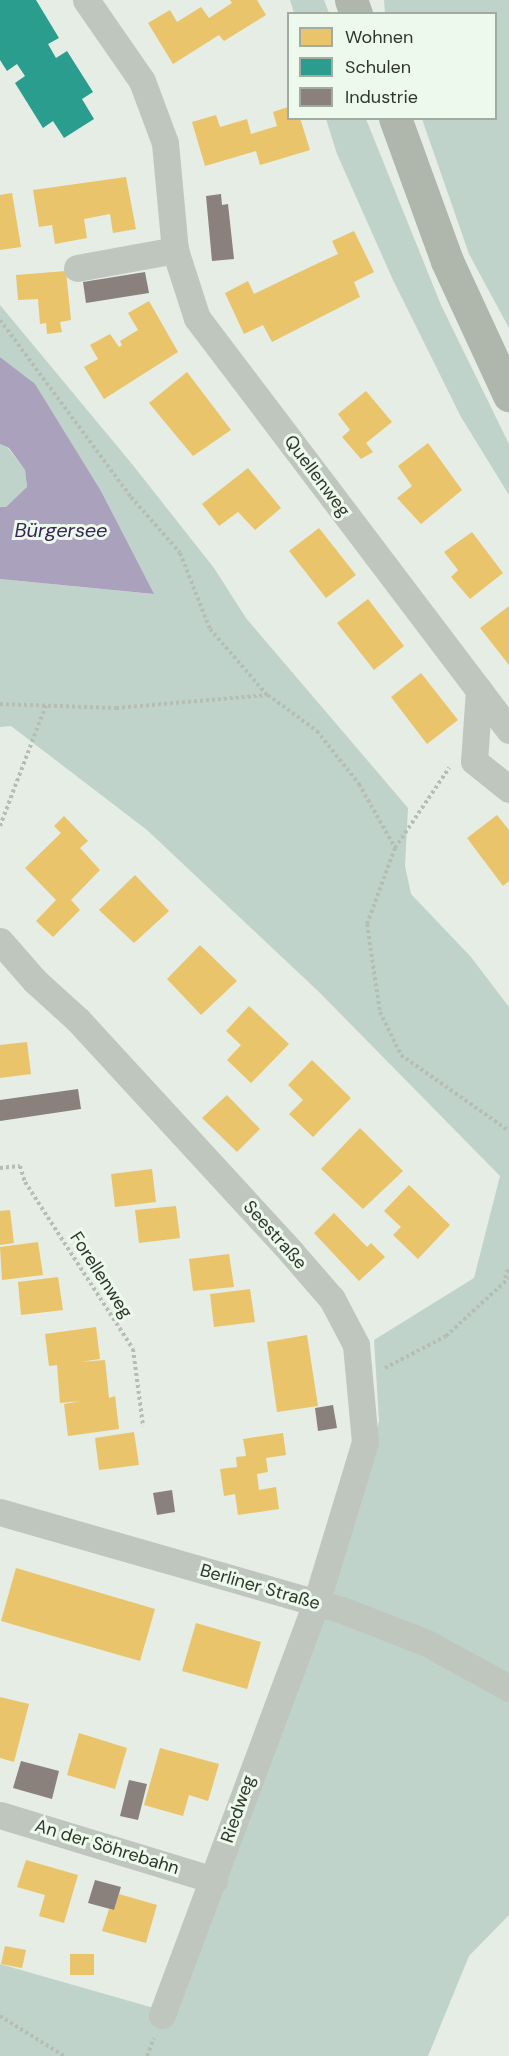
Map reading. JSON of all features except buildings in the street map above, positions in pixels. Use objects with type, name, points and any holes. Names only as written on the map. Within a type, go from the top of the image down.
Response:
[{"type":"main road","points":[[396,120],[447,261],[509,395]]},
{"type":"street","name":"Quellenweg","points":[[86,0],[141,81],[165,143],[175,250],[197,318],[509,730]]},
{"type":"street","points":[[77,268],[175,250]]},
{"type":"street","points":[[479,690],[474,761],[509,789]]},
{"type":"street","name":"Seestraße","points":[[0,941],[161,1109],[332,1299],[356,1345],[357,1383],[365,1442],[316,1603]]},
{"type":"street","name":"Berliner Straße","points":[[0,1512],[316,1603],[425,1642],[509,1688]]},
{"type":"street","name":"Riedweg","points":[[162,2015],[214,1880],[265,1731],[316,1603]]},
{"type":"street","name":"An der Söhrebahn","points":[[0,1815],[214,1880]]},
{"type":"path","points":[[0,320],[131,497],[180,553],[210,629],[268,695],[317,731],[359,784],[395,848]]},
{"type":"path","points":[[0,704],[116,708],[268,695]]},
{"type":"path","points":[[0,826],[46,705]]},
{"type":"path","points":[[476,739],[457,757],[395,848],[367,924],[380,1012],[401,1055],[509,1131]]},
{"type":"path","name":"Forellenweg","points":[[0,1168],[20,1166],[25,1182],[133,1349],[143,1426]]},
{"type":"path","points":[[357,1383],[446,1336],[507,1278],[509,1267]]},
{"type":"path","points":[[0,2016],[64,2056]]},
{"type":"green space","points":[[290,0],[324,0],[329,12],[294,12]]},
{"type":"green space","points":[[384,0],[509,0],[509,328],[469,254],[422,120],[497,120],[497,12],[385,12]]},
{"type":"green space","points":[[326,120],[366,120],[441,305],[509,444],[509,495],[461,417],[393,280],[337,154]]},
{"type":"green space","points":[[0,305],[132,464],[214,568],[246,618],[408,808],[405,866],[411,894],[471,957],[509,1007],[509,1915],[469,1956],[428,2056],[0,2056],[0,1964],[175,2014],[338,1573],[379,1421],[374,1340],[474,1278],[500,1176],[320,993],[147,830],[11,726],[0,727],[0,579],[153,594],[101,491],[35,385],[0,357]]},
{"type":"green space","points":[[0,444],[8,448],[25,470],[27,488],[6,507],[0,507]]},
{"type":"water","name":"Bürgersee","points":[[0,357],[35,384],[101,491],[154,594],[0,579],[0,507],[6,507],[27,487],[25,470],[9,448],[0,444]]}]
